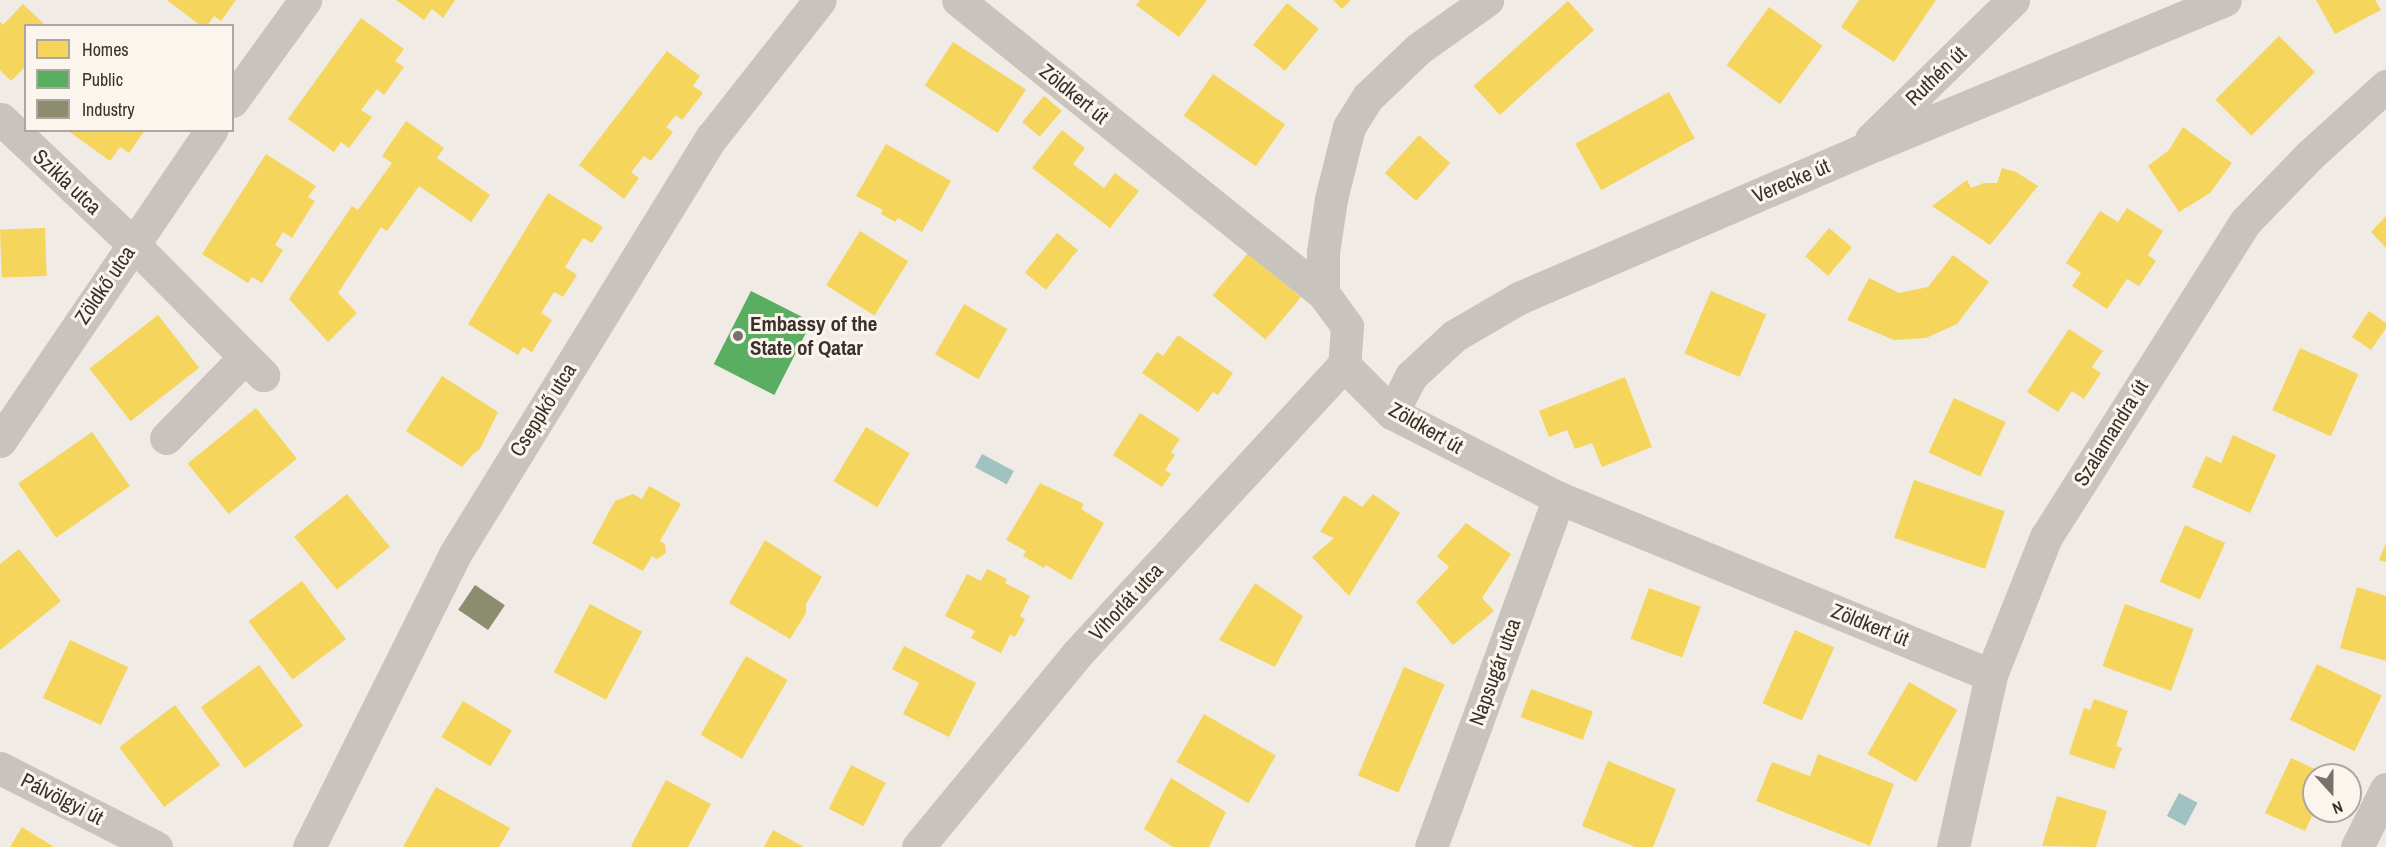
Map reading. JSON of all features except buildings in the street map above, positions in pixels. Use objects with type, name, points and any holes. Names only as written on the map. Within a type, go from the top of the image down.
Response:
[{"type":"street","points":[[234,98],[305,0]]},
{"type":"street","name":"Cseppkő utca","points":[[309,847],[455,554],[712,137],[820,0]]},
{"type":"street","name":"Zöldkert út","points":[[958,0],[1323,293],[1347,326],[1344,366],[1392,413],[1559,498],[1991,675]]},
{"type":"street","points":[[1323,293],[1323,252],[1331,199],[1348,127],[1368,97],[1418,49],[1487,0]]},
{"type":"street","name":"Ruthén út","points":[[1858,152],[2013,0]]},
{"type":"street","name":"Verecke út","points":[[1392,413],[1411,376],[1454,336],[1519,298],[1858,152],[2226,0]]},
{"type":"street","name":"Szalamandra út","points":[[1953,847],[1991,675],[2046,537],[2246,220],[2310,155],[2386,86]]},
{"type":"street","name":"Szikla utca","points":[[1,119],[133,244],[254,366],[166,438]]},
{"type":"street","name":"Zöldkő utca","points":[[0,441],[210,132]]},
{"type":"street","name":"Vihorlát utca","points":[[918,847],[1076,655],[1344,366]]},
{"type":"street","name":"Napsugár utca","points":[[1431,847],[1559,498]]},
{"type":"street","name":"Pálvölgyi út","points":[[0,768],[156,847]]},
{"type":"street","points":[[2357,847],[2386,789]]},
{"type":"water","points":[[982,454],[1014,471],[1007,484],[975,467]]},
{"type":"water","points":[[2179,793],[2198,803],[2185,826],[2167,816]]},
{"type":"place","name":"Embassy of the State of Qatar","points":[[738,336]]}]
